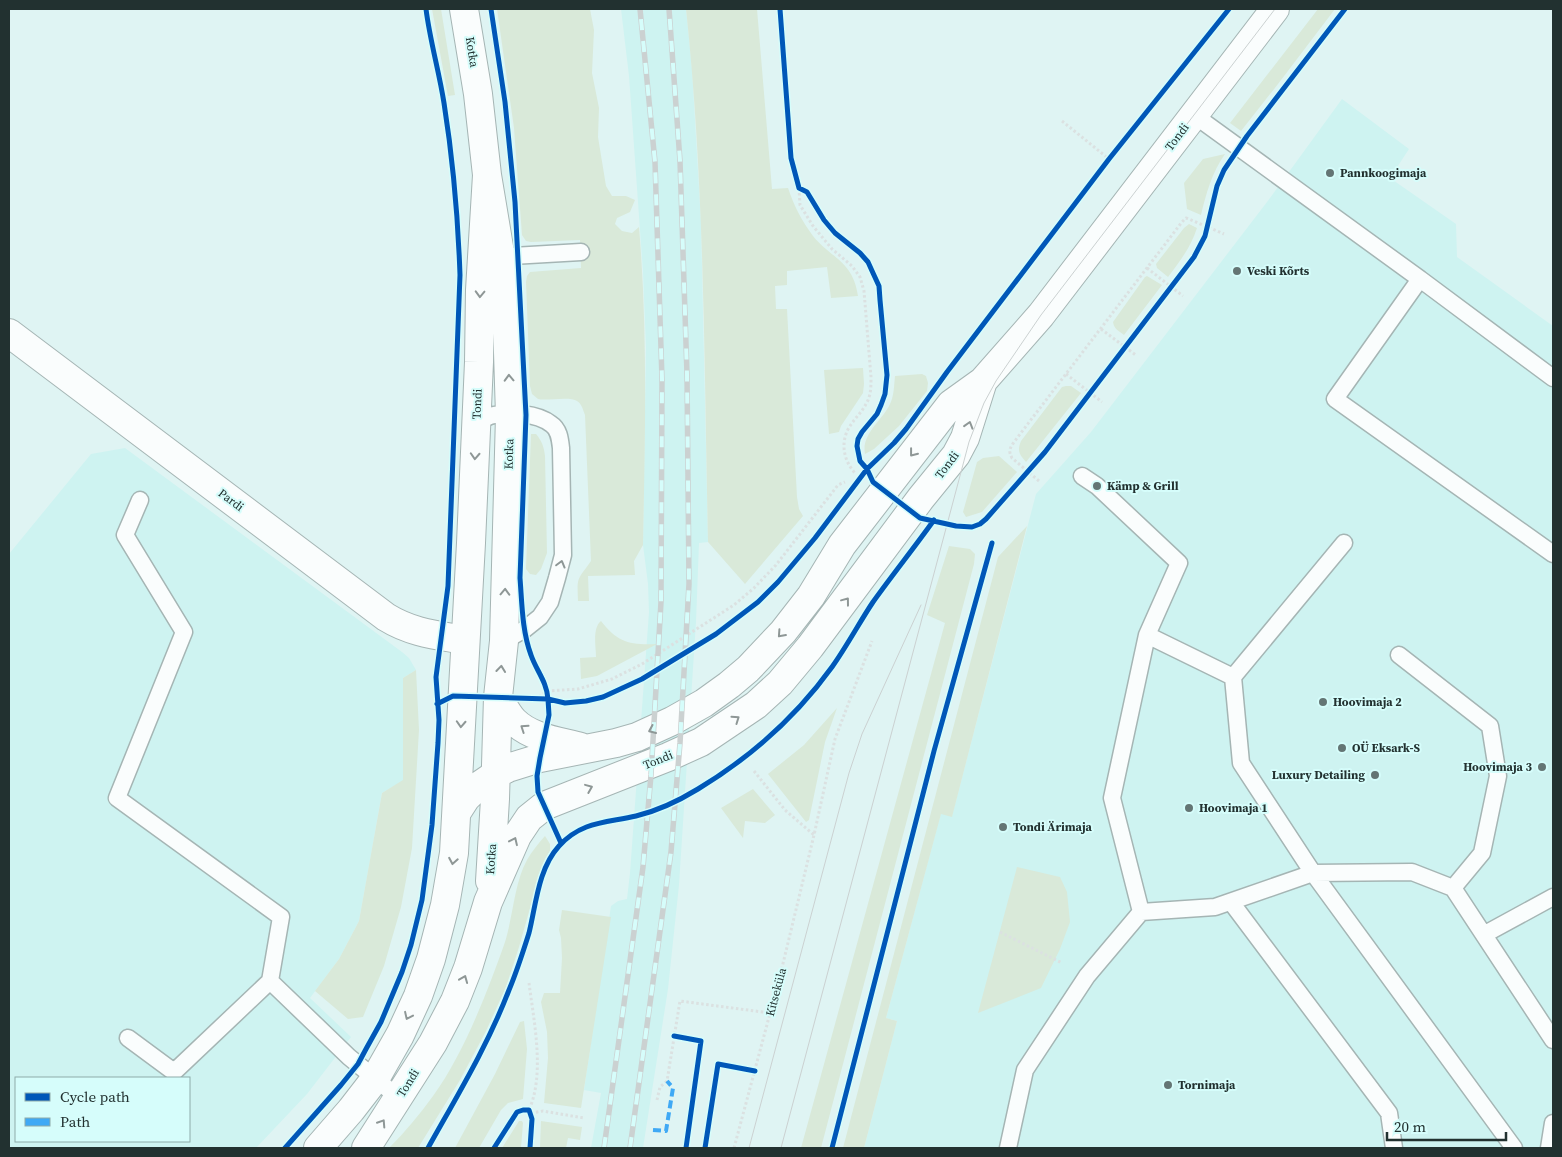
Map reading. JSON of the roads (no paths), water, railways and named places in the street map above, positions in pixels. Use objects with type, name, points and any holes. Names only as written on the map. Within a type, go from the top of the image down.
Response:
[{"type":"street","name":"Kotka","points":[[464,9],[478,94],[487,176]]},
{"type":"street","name":"Tondi","points":[[457,812],[466,798],[489,786],[508,768],[525,762],[637,737],[672,721],[704,703],[742,675],[783,632],[811,596],[842,545],[875,480],[951,404],[983,381],[1040,315],[1275,9]]},
{"type":"street","name":"Tondi","points":[[318,1148],[351,1110],[374,1078],[400,1035],[418,996],[431,959],[445,905],[454,853],[457,812],[476,424],[491,258],[487,176]]},
{"type":"street","name":"Kotka","points":[[488,902],[489,786],[504,641],[510,415],[506,288],[491,258]]},
{"type":"street","name":"Pardi","points":[[9,333],[386,617],[400,626],[416,631],[465,640]]},
{"type":"street","name":"Tondi","points":[[366,1148],[433,1043],[455,1001],[468,968],[488,902],[516,836],[529,818],[544,806],[701,742],[756,705],[780,683],[810,647],[956,455],[965,438],[983,381]]},
{"type":"street","points":[[498,697],[513,720],[528,731],[586,748]]},
{"type":"street","points":[[459,765],[468,777],[489,786],[509,804],[527,807],[544,806]]},
{"type":"lane","points":[[1194,115],[1553,378]]},
{"type":"lane","points":[[491,258],[581,252]]},
{"type":"lane","points":[[1420,279],[1335,400],[1553,554]]},
{"type":"lane","points":[[476,424],[494,415],[526,415],[541,418],[552,424],[559,434],[561,448],[563,554],[550,602],[540,617],[525,629],[504,641]]},
{"type":"lane","points":[[1082,476],[1097,486],[1179,563],[1147,635],[1112,798],[1141,912]]},
{"type":"lane","points":[[128,1038],[174,1072],[270,981],[280,918],[116,798],[184,632],[125,535],[140,500]]},
{"type":"lane","points":[[1344,542],[1233,677],[1241,762],[1313,873],[1514,1148]]},
{"type":"lane","points":[[1147,635],[1233,677]]},
{"type":"lane","points":[[1399,655],[1490,726],[1498,776],[1482,853],[1453,888]]},
{"type":"lane","points":[[1008,1148],[1025,1070],[1087,976],[1141,912],[1215,907],[1313,873],[1412,872],[1453,888],[1553,1040]]},
{"type":"lane","points":[[1485,934],[1553,897]]},
{"type":"lane","points":[[1231,902],[1389,1113],[1394,1148]]},
{"type":"lane","points":[[270,981],[349,1057],[399,1098]]},
{"type":"lane","points":[[1549,1148],[1553,1123]]},
{"type":"tram line","points":[[781,1148],[969,442],[984,403],[996,381],[1041,315],[1275,9]]},
{"type":"tram line","points":[[749,1148],[849,773],[862,734],[921,605]]},
{"type":"railway","points":[[604,1148],[643,867],[651,775],[661,602],[662,379],[655,162],[640,9]]},
{"type":"railway","points":[[630,1148],[671,852],[680,743],[689,584],[687,374],[680,161],[669,9]]},
{"type":"place","name":"Pannkoogimaja","points":[[1330,173]]},
{"type":"place","name":"Veski Kõrts","points":[[1237,271]]},
{"type":"place","name":"Kämp & Grill","points":[[1097,486]]},
{"type":"place","name":"Hoovimaja 2","points":[[1323,702]]},
{"type":"place","name":"OÜ Eksark-S","points":[[1342,748]]},
{"type":"place","name":"Hoovimaja 3","points":[[1542,767]]},
{"type":"place","name":"Luxury Detailing","points":[[1375,775]]},
{"type":"place","name":"Hoovimaja 1","points":[[1189,808]]},
{"type":"place","name":"Tondi Ärimaja","points":[[1003,827]]},
{"type":"place","name":"Tornimaja","points":[[1168,1085]]}]
